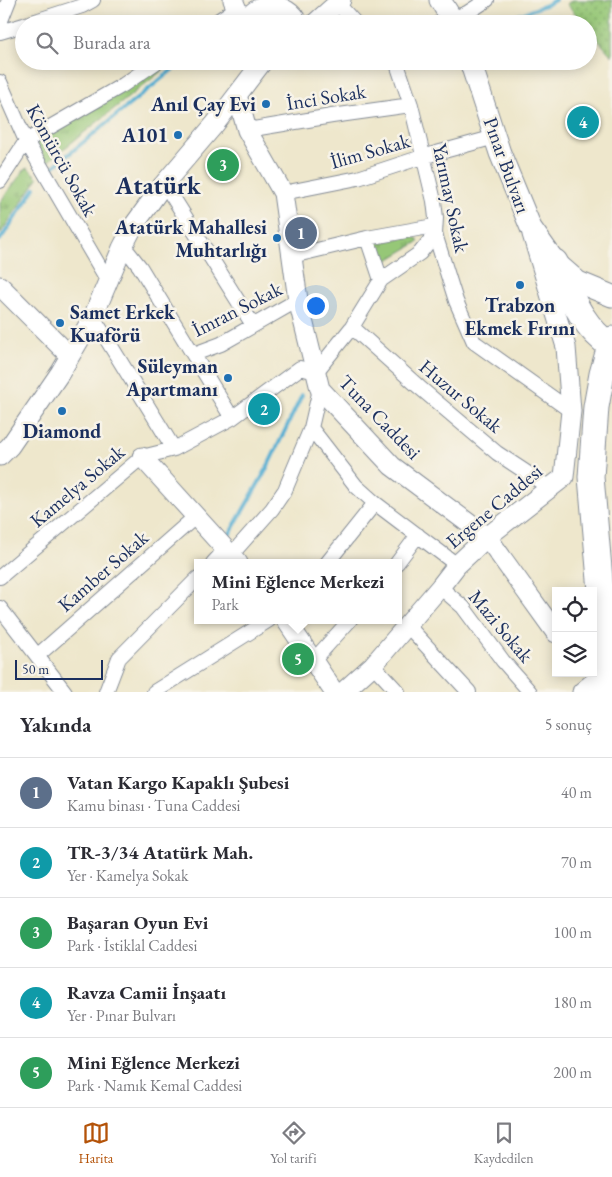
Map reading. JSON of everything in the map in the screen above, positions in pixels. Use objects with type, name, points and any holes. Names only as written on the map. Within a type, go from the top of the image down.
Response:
[{"type":"highway","points":[[556,262],[585,322],[596,336],[611,344],[602,374],[596,408],[592,477],[595,682]]},
{"type":"main road","points":[[440,0],[445,15]]},
{"type":"main road","name":"Pınar Bulvarı","points":[[473,70],[495,137],[531,228],[556,262],[578,282],[612,296]]},
{"type":"street","points":[[0,23],[9,0]]},
{"type":"street","points":[[464,15],[487,0]]},
{"type":"street","points":[[50,15],[86,2]]},
{"type":"street","points":[[240,14],[250,13],[258,4],[272,2],[288,8],[294,15]]},
{"type":"street","points":[[324,15],[339,2],[349,15]]},
{"type":"street","points":[[0,32],[15,27]]},
{"type":"street","points":[[0,181],[26,141],[123,85],[145,70]]},
{"type":"street","points":[[0,456],[10,446],[70,356],[92,317],[134,225],[163,185],[216,124],[256,70]]},
{"type":"street","name":"Yarımay Sokak","points":[[399,70],[411,105],[434,201],[435,230],[456,301],[474,342],[571,411]]},
{"type":"street","name":"Kömürcü Sokak","points":[[0,82],[26,141],[108,281]]},
{"type":"street","name":"Tuna Caddesi","points":[[237,95],[247,130],[283,193],[298,300],[318,381],[392,466],[487,537],[552,626]]},
{"type":"street","name":"İnci Sokak","points":[[247,130],[411,105]]},
{"type":"street","name":"İlim Sokak","points":[[283,193],[358,178],[422,157],[495,137]]},
{"type":"street","points":[[163,185],[169,191],[253,325]]},
{"type":"street","name":"Ergene Caddesi","points":[[330,690],[374,665],[457,565],[487,537],[564,477],[571,411],[566,346],[531,228]]},
{"type":"street","points":[[292,256],[367,238],[435,230]]},
{"type":"street","points":[[142,457],[195,517],[227,557],[272,509],[285,490],[311,428],[318,381],[381,280],[420,253],[435,230]]},
{"type":"street","points":[[367,238],[381,280]]},
{"type":"street","points":[[122,248],[129,253],[140,267],[232,418]]},
{"type":"street","points":[[3,295],[70,356]]},
{"type":"street","name":"İmran Sokak","points":[[194,354],[220,344],[298,300]]},
{"type":"street","points":[[92,317],[174,449]]},
{"type":"street","name":"Huzur Sokak","points":[[352,327],[419,387],[498,453],[550,488]]},
{"type":"street","name":"Kamelya Sokak","points":[[0,577],[142,457],[174,449],[232,418],[300,368],[318,381]]},
{"type":"street","points":[[311,428],[356,486],[375,503],[457,565]]},
{"type":"street","points":[[330,559],[375,503]]},
{"type":"street","name":"Kamber Sokak","points":[[37,656],[195,517]]},
{"type":"street","points":[[399,559],[418,535]]},
{"type":"street","points":[[106,692],[119,658],[194,582]]},
{"type":"street","name":"Mazi Sokak","points":[[440,587],[463,608],[503,661],[530,692]]},
{"type":"street","points":[[2,613],[65,692]]},
{"type":"street","points":[[154,692],[262,624]]},
{"type":"street","points":[[289,624],[330,690]]},
{"type":"street","points":[[313,661],[346,624]]},
{"type":"street","points":[[407,625],[469,692]]},
{"type":"street","points":[[374,665],[398,692]]},
{"type":"green space","points":[[572,0],[612,0],[612,56],[597,39],[597,15],[576,15],[567,4]]},
{"type":"green space","points":[[147,70],[163,70],[46,163],[36,142]]},
{"type":"green space","points":[[28,168],[38,178],[0,234],[0,202],[25,169]]},
{"type":"green space","points":[[410,236],[418,239],[418,242],[381,264],[373,244]]},
{"type":"waterway","points":[[519,15],[555,0]]},
{"type":"waterway","points":[[53,167],[172,70]]},
{"type":"waterway","points":[[0,240],[35,188]]},
{"type":"waterway","points":[[229,535],[265,472],[302,395]]},
{"type":"place","name":"Anıl Çay Evi","points":[[266,104]]},
{"type":"place","name":"Ravza Camii İnşaatı","points":[[583,122]]},
{"type":"place","name":"A101","points":[[178,135]]},
{"type":"place","name":"Başaran Oyun Evi","points":[[223,165]]},
{"type":"place","name":"Vatan Kargo Kapaklı Şubesi","points":[[301,233]]},
{"type":"place","name":"Atatürk Mahallesi Muhtarlığı","points":[[277,238]]},
{"type":"place","name":"Trabzon Ekmek Fırını","points":[[520,285]]},
{"type":"place","name":"Samet Erkek Kuaförü","points":[[60,323]]},
{"type":"place","name":"Süleyman Apartmanı","points":[[228,378]]},
{"type":"place","name":"TR-3/34 Atatürk Mah.","points":[[264,409]]},
{"type":"place","name":"Diamond","points":[[62,411]]},
{"type":"place","name":"Mini Eğlence Merkezi","points":[[298,659]]},
{"type":"district","name":"Atatürk","points":[[158,185]]}]
